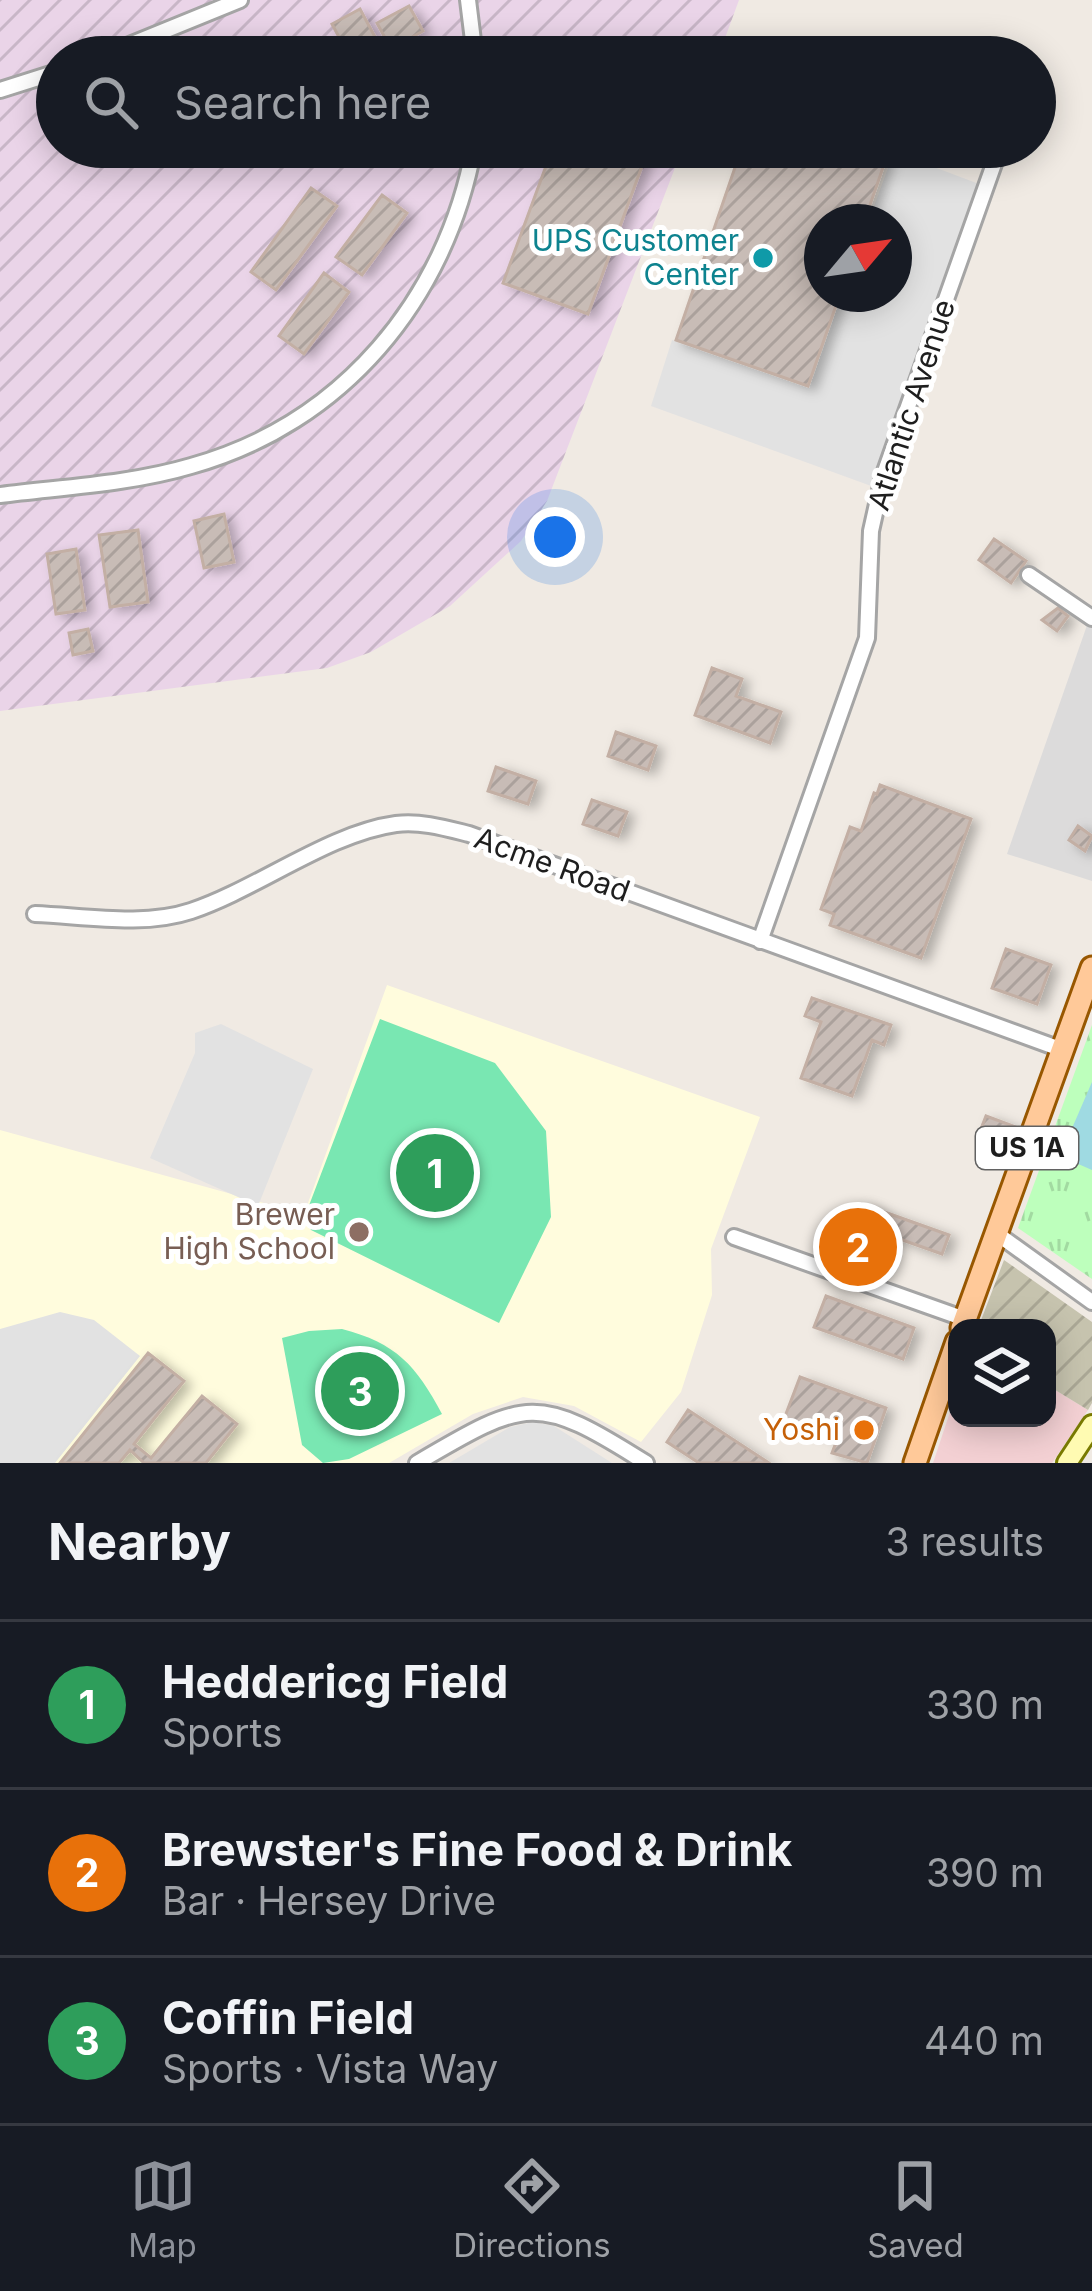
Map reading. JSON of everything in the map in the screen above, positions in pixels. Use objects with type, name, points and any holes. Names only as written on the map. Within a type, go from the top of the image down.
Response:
[{"type":"main road","name":"US 1A","points":[[965,1319],[1092,968]]},
{"type":"main road","points":[[915,1463],[948,1368]]},
{"type":"main road","points":[[1067,1463],[1092,1425]]},
{"type":"street","points":[[152,36],[240,0]]},
{"type":"street","points":[[468,0],[473,36]]},
{"type":"street","points":[[0,90],[36,79]]},
{"type":"street","points":[[0,495],[190,467],[270,436],[320,405],[379,350],[412,309],[458,215],[469,168]]},
{"type":"street","name":"Atlantic Avenue","points":[[760,941],[867,638],[871,531],[884,477],[993,168]]},
{"type":"street","points":[[1029,575],[1092,618]]},
{"type":"street","name":"Acme Road","points":[[35,914],[162,919],[194,910],[368,830],[431,824],[1063,1050]]},
{"type":"street","points":[[996,1232],[1092,1302]]},
{"type":"street","points":[[734,1237],[950,1319]]},
{"type":"street","points":[[417,1463],[479,1426],[516,1411],[566,1417],[646,1463]]},
{"type":"shaded area","points":[[0,0],[739,0],[726,36],[36,36],[36,168],[675,168],[547,501],[521,541],[450,606],[371,652],[327,668],[0,711]]},
{"type":"shaded area","points":[[888,168],[937,168],[987,187],[874,487],[651,406],[672,340],[808,385],[835,312],[912,312],[912,204],[875,204]]},
{"type":"shaded area","points":[[1092,611],[1092,881],[1007,854]]},
{"type":"shaded area","name":"Brewer High School","points":[[387,985],[760,1117],[711,1249],[712,1295],[681,1392],[641,1442],[574,1406],[523,1397],[473,1414],[389,1463],[0,1463],[0,1130],[304,1214]]},
{"type":"shaded area","points":[[221,1024],[313,1069],[258,1206],[150,1158],[195,1053],[195,1033]]},
{"type":"shaded area","points":[[1004,1260],[1092,1322],[1092,1403],[1088,1410],[1056,1390],[1056,1319],[981,1319]]},
{"type":"shaded area","points":[[60,1312],[94,1320],[140,1356],[55,1463],[0,1463],[0,1329]]},
{"type":"shaded area","points":[[1056,1390],[1088,1410],[1052,1463],[933,1463],[948,1418],[948,1427],[1056,1427]]},
{"type":"shaded area","points":[[533,1422],[554,1426],[612,1463],[449,1463],[510,1427]]},
{"type":"green space","points":[[380,1019],[495,1063],[546,1131],[551,1217],[499,1323],[311,1230],[305,1216]]},
{"type":"green space","points":[[1092,1025],[1092,1279],[1018,1228]]},
{"type":"green space","points":[[342,1329],[377,1341],[402,1358],[442,1414],[349,1459],[323,1463],[302,1445],[282,1338]]},
{"type":"water","points":[[1092,1082],[1092,1170],[1060,1156]]},
{"type":"building","points":[[409,6],[423,31],[414,36],[384,36],[377,23]]},
{"type":"building","points":[[360,9],[374,36],[338,36],[332,24]]},
{"type":"building","points":[[545,168],[641,168],[588,314],[503,283]]},
{"type":"building","name":"UPS Customer Center","points":[[735,168],[883,168],[870,204],[804,204],[804,312],[834,312],[808,386],[676,340]]},
{"type":"building","points":[[311,188],[337,206],[276,290],[251,272]]},
{"type":"building","points":[[382,195],[407,213],[362,275],[336,257]]},
{"type":"building","points":[[324,273],[349,292],[304,354],[279,336]]},
{"type":"building","points":[[224,514],[234,562],[204,568],[194,521]]},
{"type":"building","points":[[138,530],[148,602],[110,607],[99,535]]},
{"type":"building","points":[[994,539],[1026,561],[1011,583],[979,560]]},
{"type":"building","points":[[76,549],[85,610],[56,614],[47,554]]},
{"type":"building","points":[[1058,608],[1068,616],[1057,631],[1042,620]]},
{"type":"building","points":[[88,629],[93,651],[73,655],[69,633]]},
{"type":"building","points":[[712,668],[742,679],[736,696],[781,712],[770,743],[695,715]]},
{"type":"building","points":[[616,732],[656,746],[648,770],[608,756]]},
{"type":"building","points":[[496,767],[536,781],[528,804],[488,791]]},
{"type":"building","points":[[880,785],[971,819],[921,958],[830,925],[834,914],[821,909],[850,827],[861,831]]},
{"type":"building","points":[[592,800],[627,812],[618,836],[583,824]]},
{"type":"building","points":[[1078,826],[1092,836],[1085,851],[1069,840]]},
{"type":"building","points":[[1006,949],[1051,965],[1037,1004],[992,988]]},
{"type":"building","points":[[812,998],[891,1025],[884,1045],[872,1040],[852,1096],[801,1078],[821,1022],[805,1016]]},
{"type":"building","points":[[986,1116],[1016,1127],[1008,1145],[979,1134]]},
{"type":"building","points":[[862,1204],[949,1235],[942,1254],[877,1231],[865,1265],[843,1257]]},
{"type":"building","points":[[826,1296],[914,1328],[903,1359],[814,1327]]},
{"type":"building","points":[[148,1353],[184,1381],[134,1444],[151,1458],[202,1396],[237,1424],[206,1463],[144,1463],[130,1450],[119,1463],[60,1463]]},
{"type":"building","points":[[800,1377],[886,1408],[867,1463],[832,1453],[838,1437],[784,1419]]},
{"type":"building","points":[[688,1410],[769,1463],[699,1463],[667,1442]]},
{"type":"place","name":"UPS Customer Center","points":[[763,258]]},
{"type":"place","name":"Heddericg Field","points":[[435,1173]]},
{"type":"place","name":"Brewer High School","points":[[359,1232]]},
{"type":"place","name":"Brewster's Fine Food & Drink","points":[[858,1247]]},
{"type":"place","name":"Coffin Field","points":[[360,1391]]},
{"type":"place","name":"Yoshi","points":[[864,1430]]}]
